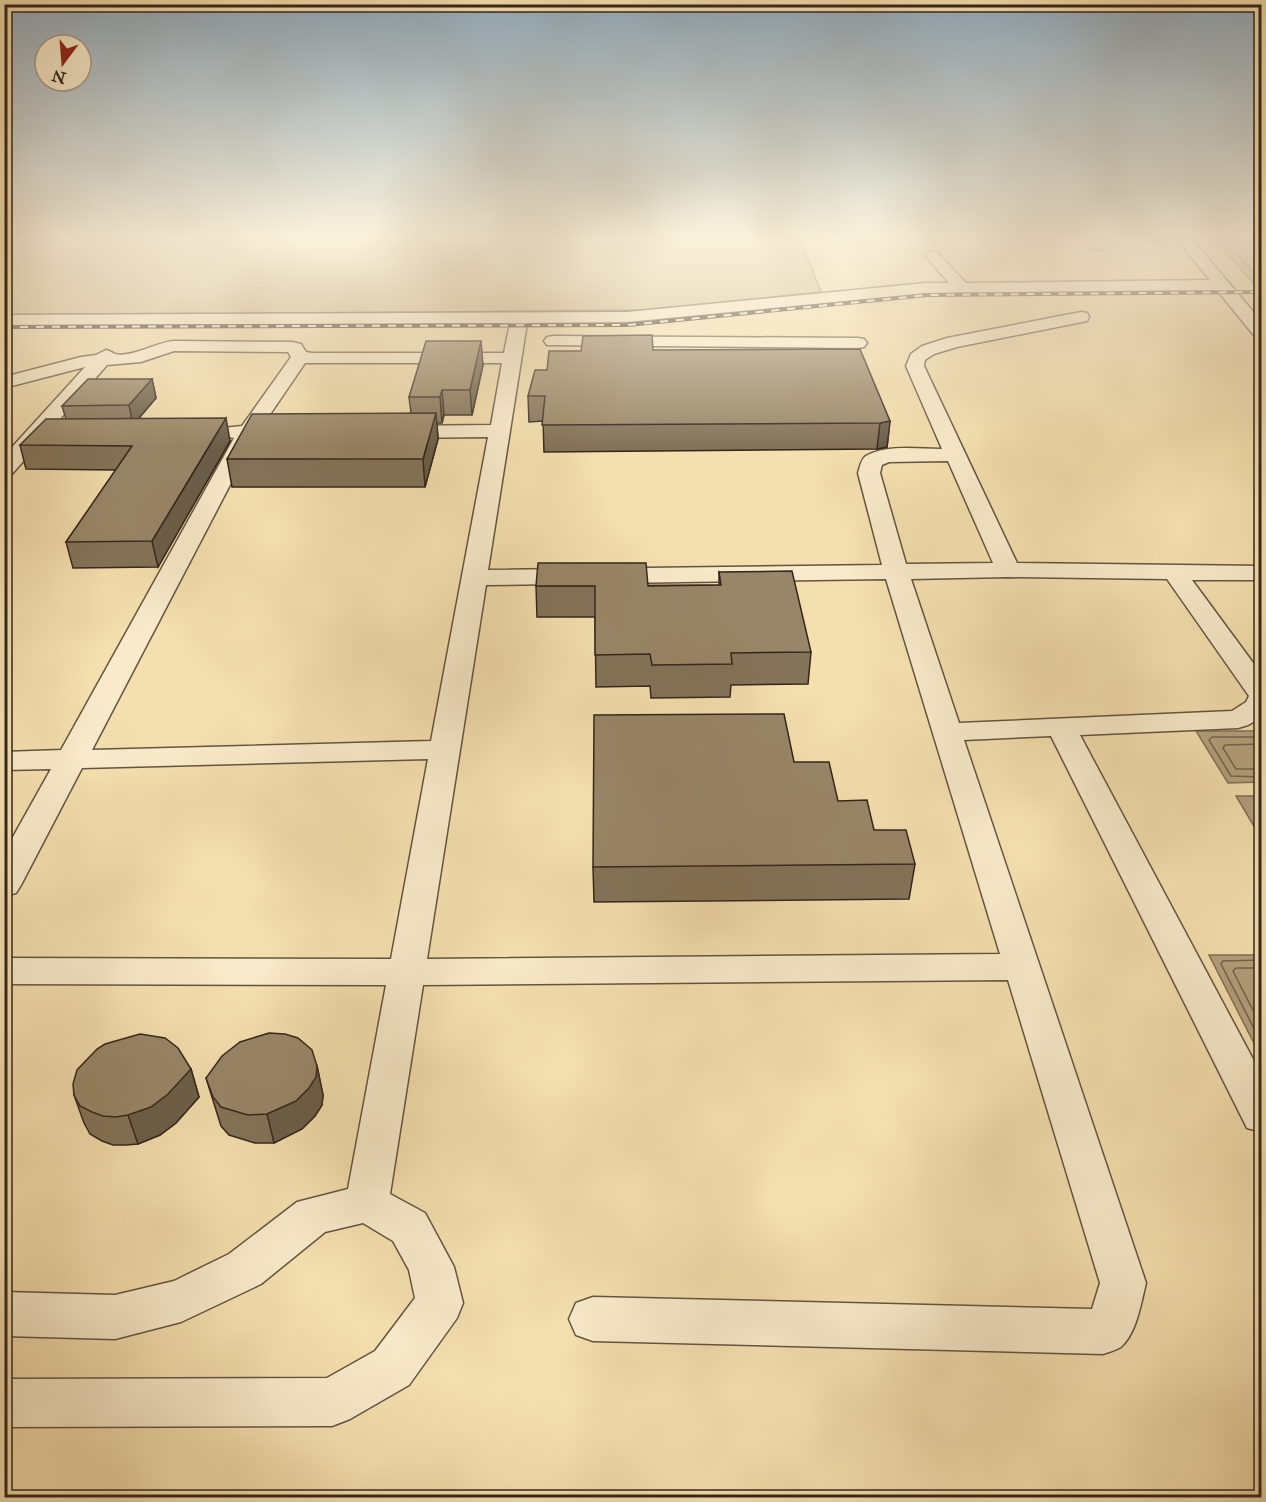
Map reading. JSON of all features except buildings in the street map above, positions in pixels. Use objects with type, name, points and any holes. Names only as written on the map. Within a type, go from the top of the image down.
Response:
[{"type":"street","points":[[300,357],[515,339],[556,318],[659,315],[733,307]]},
{"type":"street","points":[[1239,307],[1262,334]]},
{"type":"street","points":[[1008,570],[915,366],[918,358],[928,350],[953,342],[1081,317]]},
{"type":"street","points":[[553,341],[556,318]]},
{"type":"street","points":[[4,469],[138,319]]},
{"type":"street","points":[[256,345],[272,319]]},
{"type":"street","points":[[4,320],[272,319],[553,341],[858,343]]},
{"type":"street","points":[[366,1203],[515,339]]},
{"type":"street","points":[[4,383],[81,362],[141,357],[164,347],[256,345],[292,347],[300,357]]},
{"type":"street","points":[[4,885],[72,760],[260,432],[300,357]]},
{"type":"street","points":[[380,432],[499,431]]},
{"type":"street","points":[[212,432],[260,432]]},
{"type":"street","points":[[36,434],[71,433]]},
{"type":"street","points":[[593,1319],[1103,1332],[1112,1322],[1123,1283],[896,572],[869,473],[873,461],[887,456],[956,456]]},
{"type":"street","points":[[474,578],[1008,570],[1262,573]]},
{"type":"street","points":[[947,732],[1238,719],[1258,707],[1262,696],[1174,572]]},
{"type":"street","points":[[1060,727],[1262,1116]]},
{"type":"street","points":[[4,761],[444,750]]},
{"type":"street","points":[[4,971],[406,972],[1023,967]]},
{"type":"street","points":[[4,1314],[115,1317],[181,1301],[244,1269],[313,1216],[366,1203],[409,1227],[431,1267],[440,1303],[392,1368],[332,1402],[4,1403]]},
{"type":"shaded area","points":[[5,307],[680,307],[653,310],[5,316]]},
{"type":"water","points":[[1196,731],[1261,731],[1261,782],[1228,783]]},
{"type":"water","points":[[1236,796],[1261,796],[1261,838]]},
{"type":"water","points":[[1209,955],[1261,955],[1261,1057]]},
{"type":"railway","points":[[4,327],[628,325],[807,307]]}]
